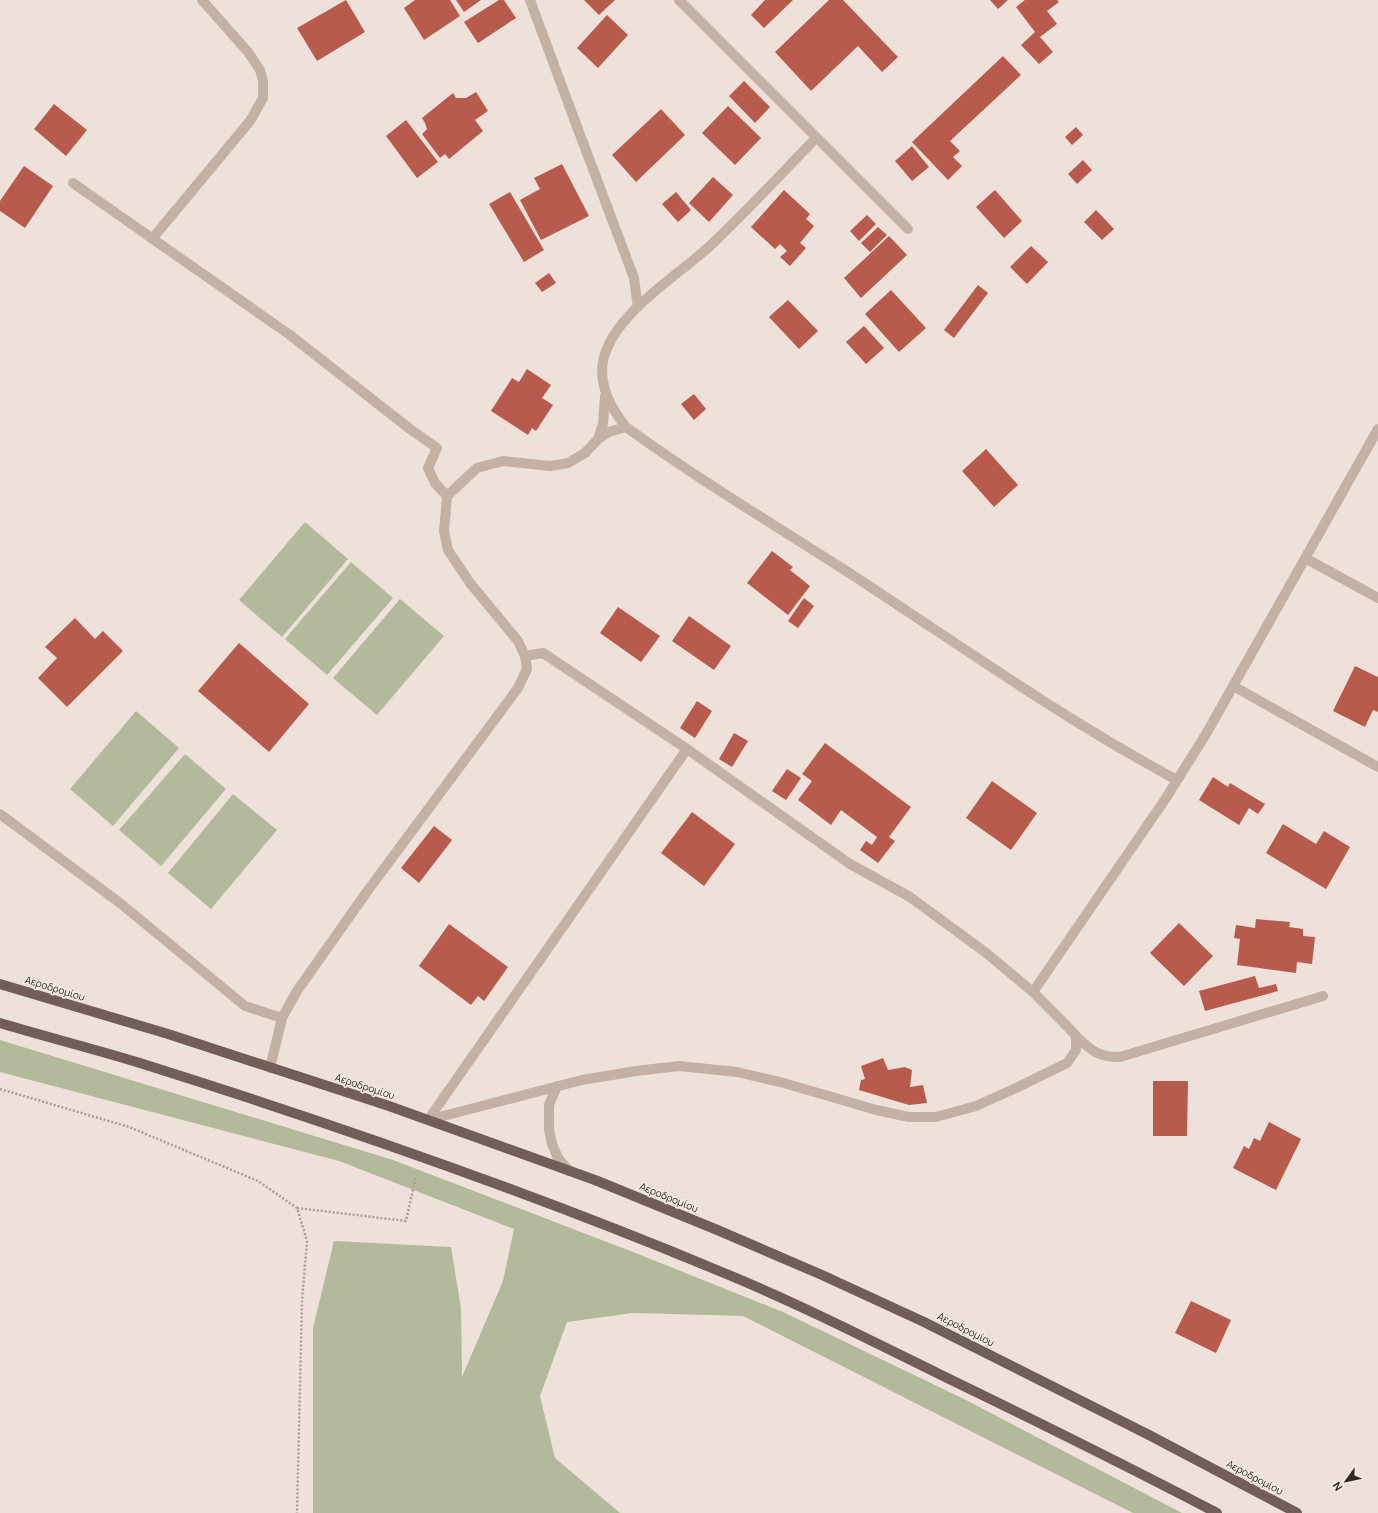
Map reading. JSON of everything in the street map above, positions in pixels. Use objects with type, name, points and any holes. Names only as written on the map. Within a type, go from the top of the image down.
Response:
[{"type":"main road","name":"Αεροδρομίου","points":[[0,984],[168,1034],[389,1106],[595,1180],[715,1228],[924,1322],[1149,1435],[1297,1513]]},
{"type":"main road","points":[[0,1023],[138,1063],[420,1156],[603,1224],[734,1277],[818,1315],[1138,1472],[1217,1513]]},
{"type":"street","points":[[152,239],[250,121],[263,98],[263,81],[260,70],[248,52],[202,0]]},
{"type":"street","points":[[530,0],[572,116],[634,278],[638,307]]},
{"type":"street","points":[[678,0],[908,229]]},
{"type":"street","points":[[598,439],[603,424],[605,391],[602,371],[604,357],[610,341],[625,320],[638,307],[712,245],[816,138]]},
{"type":"street","points":[[73,183],[290,335],[410,429],[437,448],[428,468],[435,483],[447,496]]},
{"type":"street","points":[[605,391],[613,412],[626,427],[737,502],[855,577],[917,619],[1133,756],[1177,780]]},
{"type":"street","points":[[270,1068],[282,1018],[297,991],[366,893],[518,688],[527,669],[525,656],[518,641],[475,589],[448,550],[444,531],[447,496],[477,468],[504,461],[550,466],[568,463],[585,452],[598,439],[609,432],[626,427]]},
{"type":"street","points":[[1033,992],[1177,780],[1233,686],[1378,429]]},
{"type":"street","points":[[1305,558],[1378,598]]},
{"type":"street","points":[[525,656],[543,653],[687,749],[850,864],[910,897],[985,952],[1033,992],[1088,1047],[1105,1057],[1120,1057],[1323,996]]},
{"type":"street","points":[[1233,686],[1378,767]]},
{"type":"street","points":[[428,1120],[687,749]]},
{"type":"street","points":[[0,814],[120,903],[245,1006],[282,1018]]},
{"type":"street","points":[[428,1120],[582,1080],[636,1071],[680,1066],[737,1072],[784,1083],[876,1110],[903,1115],[936,1116],[976,1106],[1067,1063],[1076,1050],[1076,1036]]},
{"type":"street","points":[[557,1086],[549,1105],[549,1129],[552,1144],[558,1158],[569,1171]]},
{"type":"path","points":[[0,1089],[129,1127],[258,1181],[297,1208],[406,1221],[420,1156]]},
{"type":"path","points":[[297,1208],[307,1241],[302,1301],[298,1513]]},
{"type":"green space","points":[[305,522],[348,559],[282,637],[239,600]]},
{"type":"green space","points":[[351,562],[393,598],[327,675],[285,639]]},
{"type":"green space","points":[[400,599],[444,636],[377,715],[333,678]]},
{"type":"green space","points":[[136,711],[179,748],[113,826],[70,789]]},
{"type":"green space","points":[[185,754],[226,789],[161,866],[119,830]]},
{"type":"green space","points":[[233,794],[277,830],[211,909],[168,873]]},
{"type":"green space","points":[[0,1040],[393,1160],[633,1252],[783,1312],[964,1399],[1182,1513],[1133,1513],[743,1316],[633,1313],[567,1322],[540,1396],[555,1458],[620,1513],[313,1513],[313,1328],[334,1241],[451,1247],[461,1308],[462,1377],[503,1281],[514,1229],[339,1161],[0,1072]]},
{"type":"building","points":[[346,0],[365,32],[317,61],[297,28]]},
{"type":"building","points":[[415,0],[450,0],[460,16],[424,40],[404,8]]},
{"type":"building","points":[[456,0],[481,0],[464,12]]},
{"type":"building","points":[[499,0],[504,0],[516,18],[478,43],[464,22]]},
{"type":"building","points":[[584,0],[615,0],[599,15]]},
{"type":"building","points":[[765,0],[793,0],[764,28],[751,15]]},
{"type":"building","points":[[829,0],[843,0],[898,57],[882,72],[858,46],[811,91],[775,52]]},
{"type":"building","points":[[990,0],[1008,0],[998,9]]},
{"type":"building","points":[[1025,0],[1057,0],[1059,2],[1047,11],[1057,24],[1040,37],[1053,52],[1039,64],[1021,45],[1035,32],[1016,7]]},
{"type":"building","points":[[607,15],[628,35],[598,68],[577,48]]},
{"type":"building","points":[[1003,56],[1021,75],[950,141],[960,151],[953,157],[962,166],[948,180],[912,142]]},
{"type":"building","points":[[744,81],[770,107],[755,123],[729,96]]},
{"type":"building","points":[[476,92],[488,111],[475,120],[483,131],[449,159],[445,154],[440,158],[422,134],[427,129],[422,118],[453,93],[456,98],[466,98]]},
{"type":"building","points":[[54,104],[87,130],[66,156],[34,129]]},
{"type":"building","points":[[728,106],[761,138],[735,165],[702,133]]},
{"type":"building","points":[[661,109],[685,135],[636,182],[612,155]]},
{"type":"building","points":[[406,120],[438,162],[417,178],[386,136]]},
{"type":"building","points":[[1076,127],[1083,135],[1072,145],[1065,137]]},
{"type":"building","points":[[912,146],[929,167],[912,181],[895,161]]},
{"type":"building","points":[[1083,160],[1092,170],[1077,184],[1068,174]]},
{"type":"building","points":[[562,164],[589,216],[541,240],[520,200],[540,189],[534,178]]},
{"type":"building","points":[[24,166],[53,186],[25,228],[0,211],[0,201]]},
{"type":"building","points":[[713,177],[733,195],[709,222],[689,203]]},
{"type":"building","points":[[784,190],[810,214],[806,219],[814,226],[800,243],[806,248],[790,266],[780,257],[787,251],[780,244],[775,249],[751,227]]},
{"type":"building","points":[[995,190],[1022,221],[1004,238],[976,207]]},
{"type":"building","points":[[510,192],[544,250],[524,262],[489,204]]},
{"type":"building","points":[[676,192],[691,210],[678,222],[662,204]]},
{"type":"building","points":[[1096,210],[1114,229],[1102,240],[1084,222]]},
{"type":"building","points":[[867,215],[876,224],[859,241],[850,231]]},
{"type":"building","points":[[878,227],[887,235],[870,252],[861,243]]},
{"type":"building","points":[[889,236],[907,255],[861,298],[844,278]]},
{"type":"building","points":[[1031,246],[1048,262],[1027,284],[1010,267]]},
{"type":"building","points":[[549,273],[556,283],[542,292],[535,283]]},
{"type":"building","points":[[978,285],[988,293],[954,338],[944,330]]},
{"type":"building","points":[[891,290],[926,328],[899,352],[865,314]]},
{"type":"building","points":[[788,300],[818,331],[799,349],[769,317]]},
{"type":"building","points":[[864,326],[884,348],[866,364],[846,342]]},
{"type":"building","points":[[527,369],[551,385],[542,398],[553,405],[536,431],[532,428],[528,435],[491,411],[512,378],[519,382]]},
{"type":"building","points":[[694,394],[706,409],[694,420],[681,404]]},
{"type":"building","points":[[986,449],[1018,485],[994,507],[962,471]]},
{"type":"building","points":[[772,551],[793,567],[790,570],[810,586],[788,615],[747,583]]},
{"type":"building","points":[[804,598],[814,606],[798,628],[788,621]]},
{"type":"building","points":[[618,607],[660,636],[641,662],[600,633]]},
{"type":"building","points":[[689,616],[731,646],[714,670],[672,641]]},
{"type":"building","points":[[75,618],[95,639],[103,631],[123,651],[67,707],[38,678],[57,658],[45,647]]},
{"type":"building","points":[[239,643],[309,704],[269,752],[198,691]]},
{"type":"building","points":[[1355,666],[1378,677],[1378,712],[1373,710],[1365,727],[1333,711]]},
{"type":"building","points":[[697,701],[712,711],[695,738],[680,728]]},
{"type":"building","points":[[734,733],[748,741],[732,767],[719,759]]},
{"type":"building","points":[[825,743],[911,807],[889,837],[895,841],[878,863],[860,850],[866,841],[872,845],[877,837],[841,810],[831,825],[798,800],[812,781],[802,774]]},
{"type":"building","points":[[787,769],[801,778],[786,800],[772,791]]},
{"type":"building","points":[[1213,777],[1228,787],[1230,783],[1265,804],[1258,814],[1249,808],[1239,825],[1199,800]]},
{"type":"building","points":[[992,781],[1037,813],[1011,850],[966,818]]},
{"type":"building","points":[[692,812],[735,844],[704,886],[661,853]]},
{"type":"building","points":[[1283,824],[1316,844],[1324,831],[1350,847],[1326,889],[1266,853]]},
{"type":"building","points":[[434,826],[452,840],[419,883],[401,868]]},
{"type":"building","points":[[1256,919],[1290,922],[1289,927],[1303,929],[1303,936],[1315,937],[1312,964],[1297,962],[1296,973],[1237,965],[1240,939],[1234,938],[1236,925],[1255,928]]},
{"type":"building","points":[[1179,923],[1213,956],[1184,986],[1150,953]]},
{"type":"building","points":[[449,924],[508,967],[484,1001],[478,996],[471,1005],[419,966]]},
{"type":"building","points":[[1255,976],[1259,988],[1276,984],[1278,991],[1205,1011],[1199,991]]},
{"type":"building","points":[[883,1058],[888,1070],[905,1067],[912,1070],[910,1087],[923,1085],[927,1103],[909,1105],[859,1090],[861,1080],[865,1079],[861,1066]]},
{"type":"building","points":[[1153,1081],[1188,1081],[1187,1136],[1153,1136]]},
{"type":"building","points":[[1269,1122],[1301,1139],[1276,1190],[1233,1168],[1244,1146],[1249,1149],[1254,1138],[1260,1141]]},
{"type":"building","points":[[1191,1301],[1231,1320],[1216,1353],[1175,1333]]}]
